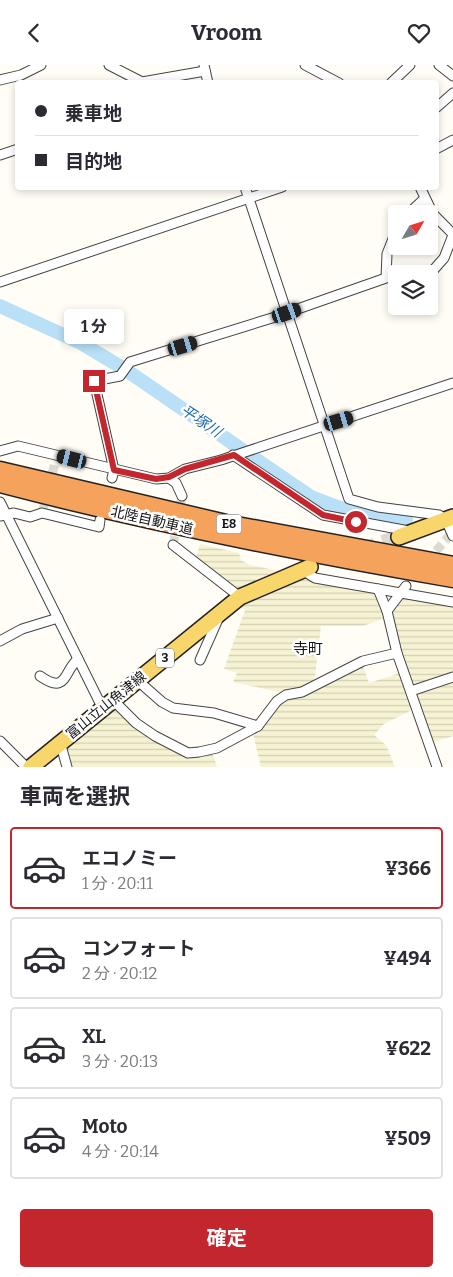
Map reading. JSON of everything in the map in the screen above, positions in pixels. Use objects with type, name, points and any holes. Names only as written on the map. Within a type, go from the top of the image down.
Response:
[{"type":"highway","name":"北陸自動車道","points":[[4,478],[226,523],[453,565]]},
{"type":"highway","name":"北陸自動車道","points":[[4,478],[287,549],[453,579]]},
{"type":"main road","points":[[399,537],[449,518]]},
{"type":"main road","name":"富山立山魚津線","points":[[31,767],[240,597],[306,569]]},
{"type":"street","points":[[0,80],[21,75],[41,65]]},
{"type":"street","points":[[109,65],[138,80]]},
{"type":"street","points":[[395,80],[410,65]]},
{"type":"street","points":[[439,65],[453,76]]},
{"type":"street","points":[[309,66],[334,80]]},
{"type":"street","points":[[151,80],[205,68]]},
{"type":"street","points":[[439,105],[453,93]]},
{"type":"street","points":[[439,147],[453,140]]},
{"type":"street","points":[[0,155],[15,150]]},
{"type":"street","points":[[246,190],[326,425],[349,499],[378,507],[440,515],[449,518],[453,536]]},
{"type":"street","points":[[0,282],[274,190]]},
{"type":"street","points":[[421,190],[433,215],[453,234],[444,258],[438,265]]},
{"type":"street","points":[[418,205],[424,199]]},
{"type":"street","points":[[113,474],[94,381],[120,376],[130,363],[287,313],[386,278],[388,251]]},
{"type":"street","points":[[0,451],[18,446],[113,474],[156,479],[169,477],[185,469],[255,449],[453,383]]},
{"type":"street","points":[[234,455],[323,515],[414,532]]},
{"type":"street","points":[[169,477],[176,483],[182,496]]},
{"type":"street","points":[[0,502],[3,515],[78,659],[108,704],[136,723],[188,753],[218,748],[258,726],[277,701],[286,695],[302,692],[363,661],[397,653]]},
{"type":"street","points":[[3,515],[14,513],[30,517],[42,513],[99,527],[100,521]]},
{"type":"street","points":[[173,545],[179,552],[240,597]]},
{"type":"street","points":[[306,569],[315,578],[378,589],[404,590],[453,602]]},
{"type":"street","points":[[378,589],[387,611],[397,653],[437,767]]},
{"type":"street","points":[[387,611],[404,590]]},
{"type":"street","points":[[200,661],[221,612]]},
{"type":"street","points":[[0,641],[22,629],[58,618]]},
{"type":"street","points":[[40,676],[52,683],[59,683],[65,679],[78,659]]},
{"type":"street","points":[[411,691],[453,677]]},
{"type":"street","points":[[137,681],[162,703],[173,708],[214,713],[258,726]]},
{"type":"street","points":[[0,741],[26,767]]},
{"type":"street","points":[[60,742],[67,767]]},
{"type":"shaded area","points":[[200,544],[239,553],[241,560],[250,565],[279,571],[281,575],[240,594],[195,561]]},
{"type":"shaded area","points":[[297,578],[376,592],[385,618],[363,626],[321,626],[314,684],[283,693],[233,682],[237,673],[224,669],[245,610],[239,606],[250,598]]},
{"type":"shaded area","points":[[402,597],[453,605],[453,675],[413,689],[389,613]]},
{"type":"shaded area","points":[[363,666],[369,683],[400,673],[414,709],[384,724],[374,735],[386,745],[395,767],[261,767],[253,734],[261,728],[283,701],[331,683]]},
{"type":"shaded area","points":[[453,680],[453,736],[431,743],[414,693]]},
{"type":"shaded area","points":[[111,707],[117,708],[185,756],[192,757],[212,753],[217,767],[69,767],[62,746]]},
{"type":"waterway","name":"平塚川","points":[[0,306],[81,343],[126,370],[311,497],[340,508],[406,520]]},
{"type":"tunnel","points":[[42,513],[57,455]]},
{"type":"tunnel","points":[[173,545],[182,496]]},
{"type":"tunnel","points":[[427,561],[451,534]]},
{"type":"tunnel","points":[[361,550],[399,537]]},
{"type":"district","name":"寺町","points":[[308,649]]},
{"type":"route","points":[[94,381],[114,470],[156,479],[169,477],[185,469],[234,455],[323,515],[356,522]]}]
